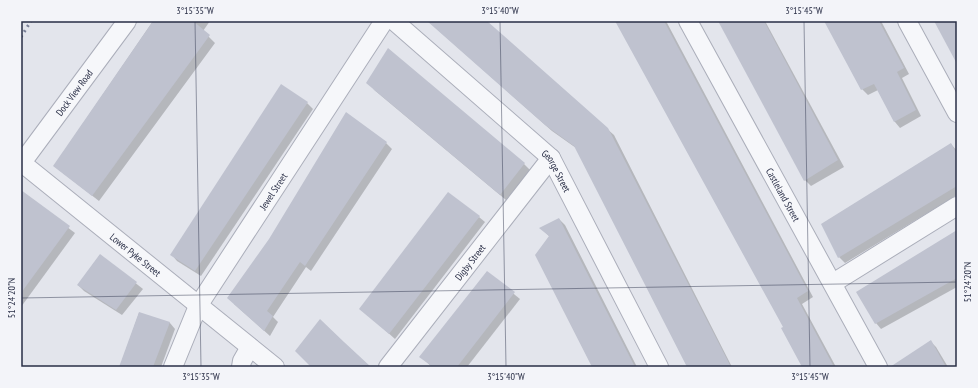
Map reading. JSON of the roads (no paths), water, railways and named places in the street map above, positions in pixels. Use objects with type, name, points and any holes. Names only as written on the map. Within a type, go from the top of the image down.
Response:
[{"type":"street","name":"Dock View Road","points":[[21,163],[127,21]]},
{"type":"street","name":"Jewel Street","points":[[173,367],[198,306],[384,21]]},
{"type":"street","name":"George Street","points":[[394,21],[551,158],[660,367]]},
{"type":"street","name":"Castleland Street","points":[[688,21],[878,367]]},
{"type":"street","points":[[907,21],[957,113]]},
{"type":"street","name":"Digby Street","points":[[388,367],[551,158]]},
{"type":"street","name":"Lower Pyke Street","points":[[21,163],[275,367]]},
{"type":"street","points":[[833,283],[957,206]]},
{"type":"street","points":[[241,367],[242,361],[250,347]]},
{"type":"railway","points":[[21,37],[31,21]]}]
